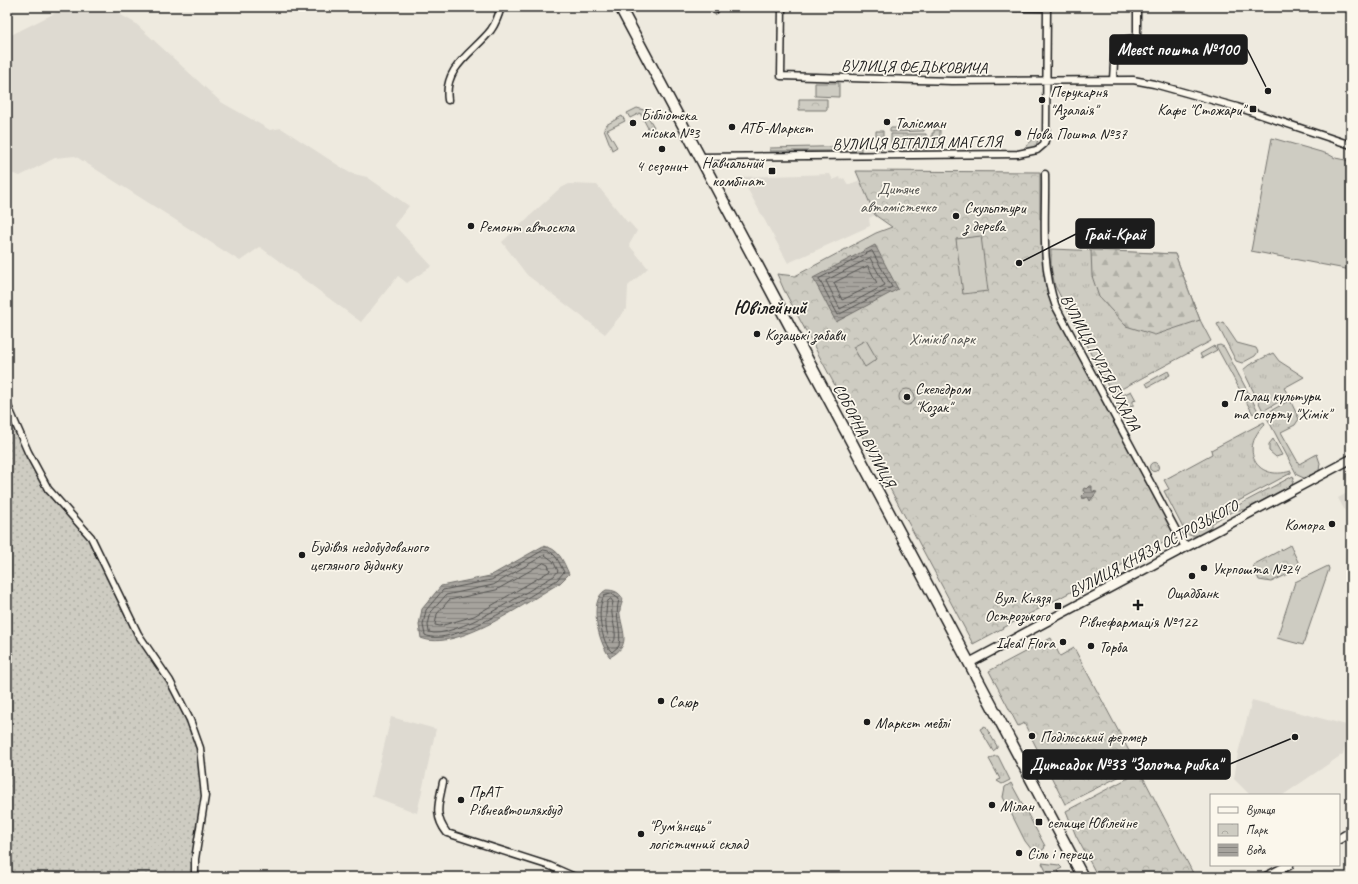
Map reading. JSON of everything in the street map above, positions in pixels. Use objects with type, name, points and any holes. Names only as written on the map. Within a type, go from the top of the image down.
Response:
[{"type":"main road","name":"СОБОРНА ВУЛИЦЯ","points":[[620,7],[1083,877]]},
{"type":"street","points":[[448,100],[449,82],[458,63],[492,29],[501,7]]},
{"type":"street","name":"ВУЛИЦЯ ФЕДЬКОВИЧА","points":[[782,7],[780,76],[952,81],[1046,80]]},
{"type":"street","points":[[979,7],[1047,8],[1046,80],[1133,80],[1154,84],[1236,107],[1351,145]]},
{"type":"street","points":[[1113,80],[1115,44],[1121,40],[1137,38],[1137,7]]},
{"type":"street","name":"ВУЛИЦЯ ВІТАЛІЯ МАГЕЛЯ","points":[[701,157],[945,156],[1018,154],[1037,150],[1044,144],[1046,137],[1046,80]]},
{"type":"street","name":"ВУЛИЦЯ ГУРІЯ БУХАЛА","points":[[1046,174],[1046,271],[1049,290],[1056,307],[1185,547]]},
{"type":"street","points":[[7,404],[28,452],[48,489],[91,538],[138,634],[170,681],[190,720],[200,748],[205,796],[196,859],[195,877]]},
{"type":"street","name":"ВУЛИЦЯ КНЯЗЯ ОСТРОЗЬКОГО","points":[[969,663],[1351,459]]},
{"type":"street","points":[[443,782],[437,812],[440,825],[447,834],[550,866],[575,877]]},
{"type":"street","points":[[1340,838],[1351,832]]},
{"type":"street","points":[[1266,877],[1287,866]]},
{"type":"shaded area","points":[[67,7],[107,7],[135,23],[221,102],[270,130],[281,128],[350,173],[367,177],[409,206],[394,225],[432,266],[407,283],[398,276],[361,322],[260,247],[240,261],[75,156],[55,158],[20,176],[7,172],[7,37]]},
{"type":"shaded area","points":[[830,174],[833,180],[840,177],[841,180],[844,178],[848,185],[860,180],[875,215],[869,218],[870,226],[788,263],[741,177]]},
{"type":"shaded area","points":[[569,184],[597,185],[628,223],[629,222],[637,231],[629,245],[648,268],[628,286],[627,308],[605,334],[527,275],[502,242],[559,189]]},
{"type":"shaded area","points":[[1351,491],[1351,522],[1338,498]]},
{"type":"shaded area","points":[[1252,700],[1350,726],[1343,754],[1284,794],[1249,794],[1234,779],[1238,753]]},
{"type":"shaded area","points":[[391,717],[436,729],[417,813],[372,796]]},
{"type":"green space","points":[[815,83],[839,83],[839,97],[815,96]]},
{"type":"green space","points":[[799,99],[827,99],[827,110],[799,110]]},
{"type":"green space","points":[[637,108],[644,110],[654,127],[649,130],[640,113],[630,118],[627,113]]},
{"type":"green space","points":[[622,116],[625,121],[607,130],[617,147],[612,150],[604,129],[606,125]]},
{"type":"green space","points":[[890,128],[924,128],[924,131],[890,132]]},
{"type":"green space","points":[[934,130],[940,130],[940,148],[933,148],[932,133],[934,133]]},
{"type":"green space","points":[[876,131],[883,131],[883,149],[876,149]]},
{"type":"green space","points":[[1040,133],[1036,146],[1026,151],[1024,148]]},
{"type":"green space","points":[[891,134],[926,134],[927,149],[891,149]]},
{"type":"green space","points":[[1272,138],[1328,154],[1335,158],[1351,161],[1351,270],[1251,251]]},
{"type":"green space","points":[[861,146],[861,151],[770,151],[770,148]]},
{"type":"green space","name":"Хіміків парк","points":[[856,171],[1040,172],[1040,219],[1046,219],[1049,290],[1178,535],[973,644],[784,290],[777,274],[795,276],[876,233],[892,227],[875,215]]},
{"type":"green space","points":[[981,236],[988,291],[963,294],[956,239]]},
{"type":"green space","points":[[1051,249],[1175,254],[1200,320],[1211,341],[1112,394],[1055,286],[1051,267]]},
{"type":"green space","points":[[1091,250],[1175,254],[1200,320],[1155,335],[1126,326],[1099,297],[1092,276]]},
{"type":"green space","points":[[1223,322],[1237,343],[1256,348],[1258,352],[1255,356],[1242,363],[1236,361],[1217,324]]},
{"type":"green space","points":[[866,340],[877,359],[865,367],[853,347]]},
{"type":"green space","points":[[1220,345],[1224,347],[1258,411],[1253,414],[1216,346]]},
{"type":"green space","points":[[1214,346],[1217,350],[1202,358],[1200,354]]},
{"type":"green space","points":[[1273,353],[1279,361],[1304,377],[1284,388],[1289,396],[1263,411],[1243,370],[1249,365]]},
{"type":"green space","points":[[1168,371],[1170,375],[1148,387],[1146,383]]},
{"type":"green space","name":"Скеледром \"Козак\"","points":[[904,389],[910,389],[915,394],[913,403],[910,405],[904,405],[899,400],[899,394]]},
{"type":"green space","points":[[1131,391],[1136,400],[1133,401],[1133,406],[1127,409],[1129,413],[1123,416],[1117,404],[1120,403],[1117,398]]},
{"type":"green space","points":[[1290,400],[1299,419],[1295,425],[1281,432],[1299,464],[1317,454],[1320,463],[1319,471],[1304,478],[1297,475],[1265,414]]},
{"type":"green space","points":[[7,404],[48,489],[91,537],[138,634],[170,681],[200,748],[205,796],[195,877],[7,877]]},
{"type":"green space","points":[[1264,422],[1265,424],[1257,433],[1253,443],[1252,452],[1255,461],[1260,467],[1268,472],[1278,473],[1291,471],[1291,473],[1184,530],[1164,491],[1169,489],[1164,480],[1212,454],[1211,450]]},
{"type":"green space","points":[[1273,439],[1282,455],[1276,457],[1269,451],[1269,444]]},
{"type":"green space","points":[[1154,462],[1159,467],[1154,472],[1149,467]]},
{"type":"green space","points":[[1293,476],[1294,479],[1292,485],[1245,510],[1237,510],[1224,516],[1213,523],[1205,533],[1192,536],[1186,533]]},
{"type":"green space","points":[[1290,545],[1301,568],[1271,582],[1259,580],[1253,565]]},
{"type":"green space","points":[[1328,566],[1329,569],[1303,645],[1277,638],[1295,582]]},
{"type":"green space","points":[[1051,638],[1060,656],[1074,648],[1136,764],[1134,769],[1065,804],[1024,723],[1018,726],[989,671]]},
{"type":"green space","points":[[985,726],[997,746],[997,748],[993,751],[980,729]]},
{"type":"green space","points":[[998,756],[1010,780],[1002,784],[997,781],[1000,779],[989,759]]},
{"type":"green space","points":[[1142,775],[1195,877],[1098,877],[1076,836],[1066,811],[1132,776]]},
{"type":"green space","points":[[1011,783],[1045,846],[1044,849],[1035,854],[1025,841],[1003,797],[1005,787]]},
{"type":"green space","points":[[1042,863],[1059,865],[1062,868],[1058,870],[1061,877],[1049,877]]},
{"type":"water","points":[[875,245],[898,289],[836,322],[813,278]]},
{"type":"water","points":[[1092,486],[1092,491],[1097,492],[1090,501],[1088,497],[1083,499],[1082,496],[1085,493],[1083,490],[1084,488],[1087,489]]},
{"type":"water","points":[[543,546],[557,552],[565,564],[569,574],[560,583],[492,623],[472,632],[453,638],[436,641],[421,638],[419,625],[422,609],[441,586],[490,576]]},
{"type":"water","points":[[606,590],[616,592],[623,599],[620,613],[624,633],[623,644],[617,653],[610,657],[599,633],[596,612],[600,595]]},
{"type":"place","name":"Meest пошта №100","points":[[1268,91]]},
{"type":"place","name":"Перукарня \"Азалаія\"","points":[[1042,100]]},
{"type":"place","name":"Кафе \"Стожари\"","points":[[1253,109]]},
{"type":"place","name":"Талісман","points":[[887,122]]},
{"type":"place","name":"Бібліотека міська №3","points":[[633,123]]},
{"type":"place","name":"АТБ-Маркет","points":[[732,127]]},
{"type":"place","name":"Нова Пошта №37","points":[[1018,133]]},
{"type":"place","name":"4 сезони+","points":[[662,149]]},
{"type":"place","name":"Навчальний комбінат","points":[[772,171]]},
{"type":"place","name":"Скульптури з дерева","points":[[956,216]]},
{"type":"place","name":"Ремонт автоскла","points":[[471,226]]},
{"type":"place","name":"Грай-Край","points":[[1019,263]]},
{"type":"place","name":"Козацькі забави","points":[[757,334]]},
{"type":"place","name":"Скеледром \"Козак\"","points":[[907,397]]},
{"type":"place","name":"Палац культури та спорту \"Хімік\"","points":[[1225,404]]},
{"type":"place","name":"Комора","points":[[1332,524]]},
{"type":"place","name":"Будівля недобудованого цегляного будинку","points":[[302,555]]},
{"type":"place","name":"Укрпошта №24","points":[[1204,568]]},
{"type":"place","name":"Ощадбанк","points":[[1192,576]]},
{"type":"place","name":"Рівнефармація №122","points":[[1138,605]]},
{"type":"place","name":"Вул. Князя Острозького","points":[[1058,606]]},
{"type":"place","name":"Ideal Flora","points":[[1063,642]]},
{"type":"place","name":"Торба","points":[[1091,646]]},
{"type":"place","name":"Саюр","points":[[661,701]]},
{"type":"place","name":"Маркет меблі","points":[[867,722]]},
{"type":"place","name":"Подільський фермер","points":[[1032,736]]},
{"type":"place","name":"Дитсадок №33 \"Золота рибка\"","points":[[1295,737]]},
{"type":"place","name":"ПрАТ Рівнеавтошляхбуд","points":[[461,800]]},
{"type":"place","name":"Мілан","points":[[992,805]]},
{"type":"place","name":"селище Ювілейне","points":[[1039,822]]},
{"type":"place","name":"\"Рум'янець\" логістичний склад","points":[[641,834]]},
{"type":"place","name":"Сіль і перець","points":[[1019,853]]},
{"type":"district","name":"Ювілейний","points":[[770,307]]},
{"type":"park label","name":"Дитяче автомістечко","points":[[898,197]]}]
